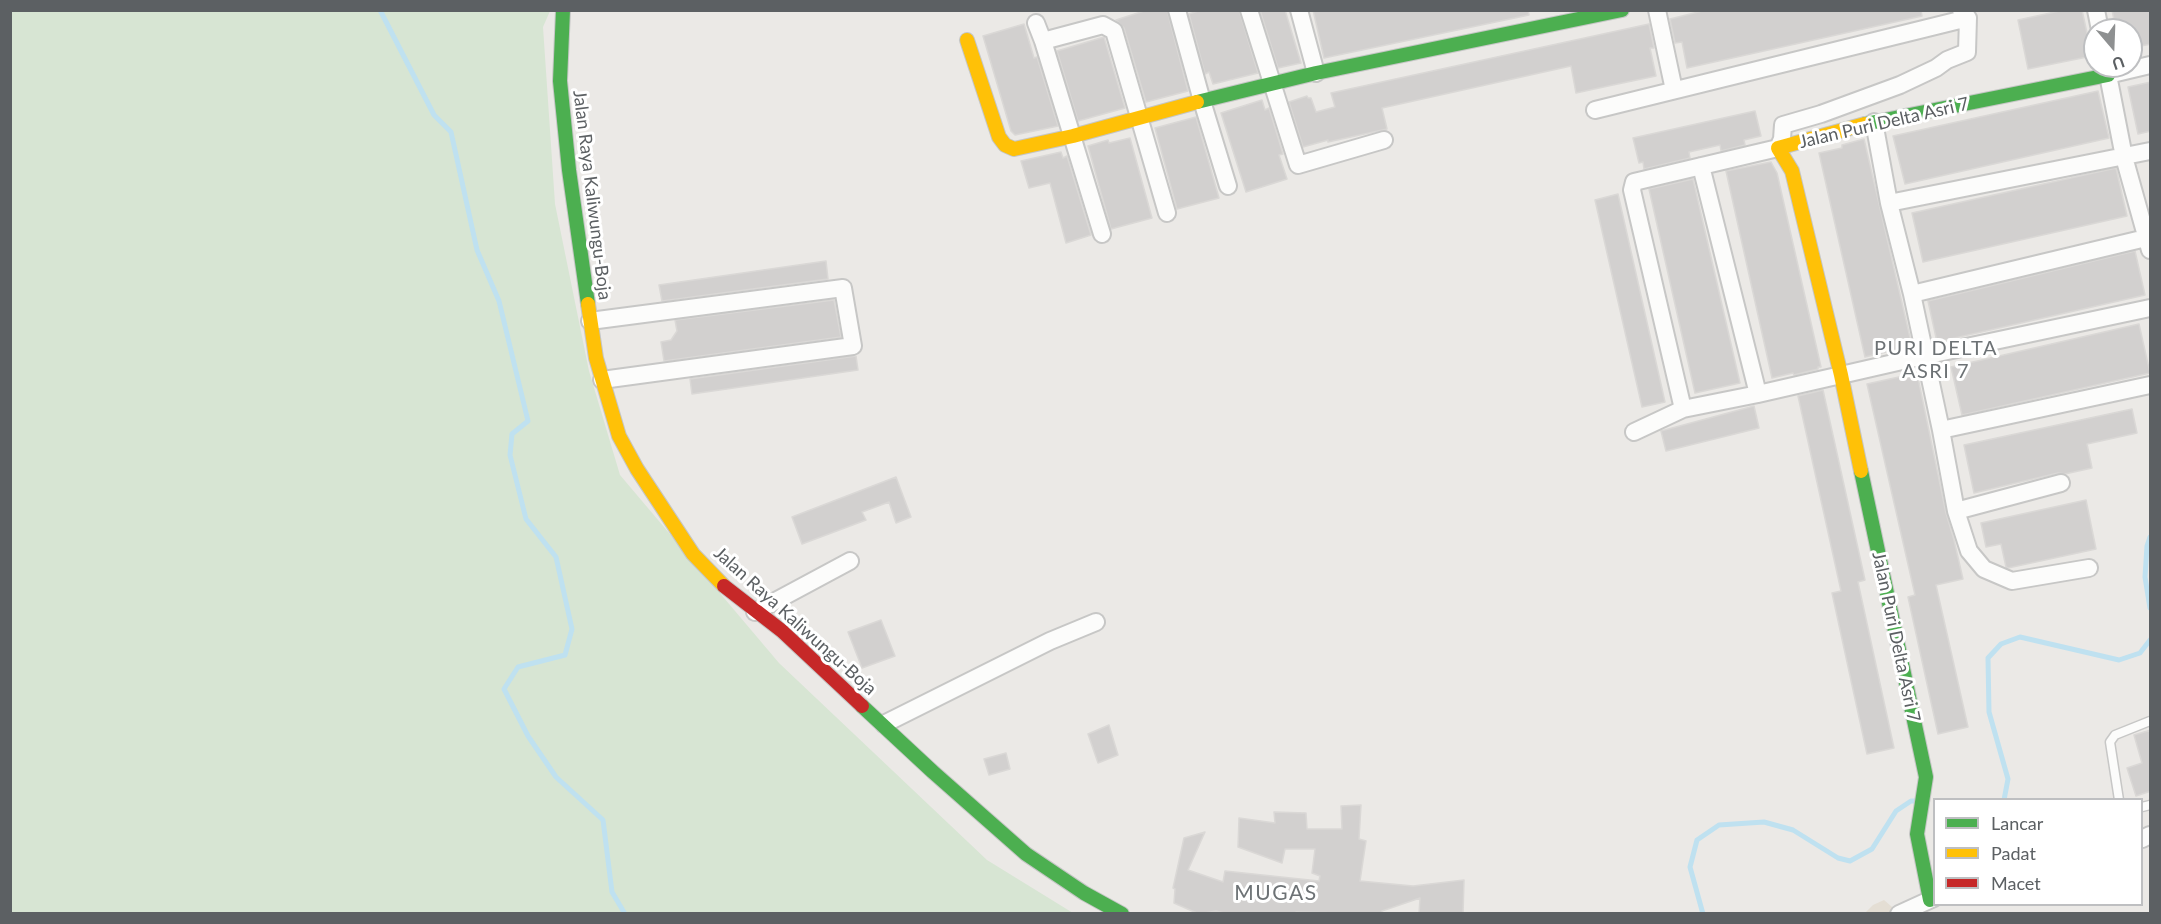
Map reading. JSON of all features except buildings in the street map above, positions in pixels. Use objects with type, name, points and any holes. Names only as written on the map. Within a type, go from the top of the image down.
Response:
[{"type":"street","name":"Jalan Raya Kaliwungu-Boja","points":[[562,10],[560,81],[569,170],[590,321],[602,380],[619,436],[663,511],[693,554],[716,580],[782,631],[933,772],[1026,854],[1084,893],[1122,914]]},
{"type":"street","points":[[1177,10],[1228,186]]},
{"type":"street","points":[[1249,10],[1298,165],[1384,140]]},
{"type":"street","points":[[1299,10],[1316,73]]},
{"type":"street","points":[[967,39],[999,137],[1005,145],[1014,149],[1316,73],[1622,10]]},
{"type":"street","points":[[1657,10],[1674,90]]},
{"type":"street","points":[[1595,110],[1964,14],[1967,52],[1900,85],[1821,114],[1783,124],[1782,139],[1778,148],[1634,182],[1632,190],[1683,409]]},
{"type":"street","points":[[1036,23],[1102,234]]},
{"type":"street","points":[[1043,41],[1103,25],[1114,31],[1167,213]]},
{"type":"street","name":"Jalan Puri Delta Asri 7","points":[[1932,899],[1917,834],[1926,777],[1841,375],[1792,171],[1778,148],[1874,122],[2083,76]]},
{"type":"street","points":[[1912,294],[2150,242],[2124,157],[2109,78]]},
{"type":"street","points":[[1874,122],[1889,203],[1912,294],[1956,511],[1968,551],[1984,569],[2012,581],[2089,568]]},
{"type":"street","points":[[1889,203],[2151,151]]},
{"type":"street","points":[[1701,166],[1758,394]]},
{"type":"street","points":[[590,321],[843,288],[853,346],[602,380]]},
{"type":"street","points":[[1634,432],[1683,409],[2151,308]]},
{"type":"street","points":[[1941,430],[2151,385]]},
{"type":"street","points":[[1956,511],[2061,483]]},
{"type":"street","points":[[755,612],[850,561]]},
{"type":"street","points":[[884,724],[1050,641],[1096,622]]},
{"type":"street","points":[[1899,914],[1932,899]]},
{"type":"lane","points":[[2120,798],[2110,742],[2115,735],[2151,721]]},
{"type":"shaded area","points":[[1884,900],[1899,913],[1864,914],[1873,905]]},
{"type":"green space","points":[[10,11],[550,11],[543,27],[555,204],[589,371],[620,475],[779,663],[987,860],[1073,913],[11,913]]},
{"type":"waterway","points":[[380,10],[434,115],[451,132],[477,250],[499,301],[528,421],[512,434],[510,455],[526,519],[556,557],[572,629],[565,655],[518,667],[504,689],[528,736],[556,777],[603,820],[612,892],[625,914]]},
{"type":"waterway","points":[[2150,537],[2147,546],[2145,577],[2150,608]]},
{"type":"waterway","points":[[2004,798],[2008,779],[1989,712],[1988,658],[2001,644],[2020,637],[2119,660],[2140,653],[2150,640]]},
{"type":"waterway","points":[[1703,914],[1690,867],[1697,840],[1719,825],[1764,822],[1793,830],[1838,858],[1850,861],[1872,849],[1896,811],[1911,801],[1917,801]]},
{"type":"traffic: fast","points":[[563,10],[560,81],[569,170],[588,304]]},
{"type":"traffic: fast","points":[[1197,102],[1316,73],[1622,10]]},
{"type":"traffic: fast","points":[[1865,124],[2093,78]]},
{"type":"traffic: fast","points":[[1861,471],[1926,777],[1917,834],[1930,900]]},
{"type":"traffic: fast","points":[[862,706],[1026,854],[1084,893],[1122,914]]},
{"type":"traffic: slow","points":[[967,40],[999,137],[1005,145],[1014,149],[1073,136],[1197,102]]},
{"type":"traffic: slow","points":[[1861,471],[1841,375],[1792,171],[1778,148],[1865,124]]},
{"type":"traffic: slow","points":[[588,304],[596,358],[619,436],[637,469],[693,554],[724,586]]},
{"type":"traffic: jam","points":[[724,586],[782,631],[862,706]]},
{"type":"district","name":"PURI DELTA ASRI 7","points":[[1936,360]]},
{"type":"district","name":"MUGAS","points":[[1276,893]]}]
